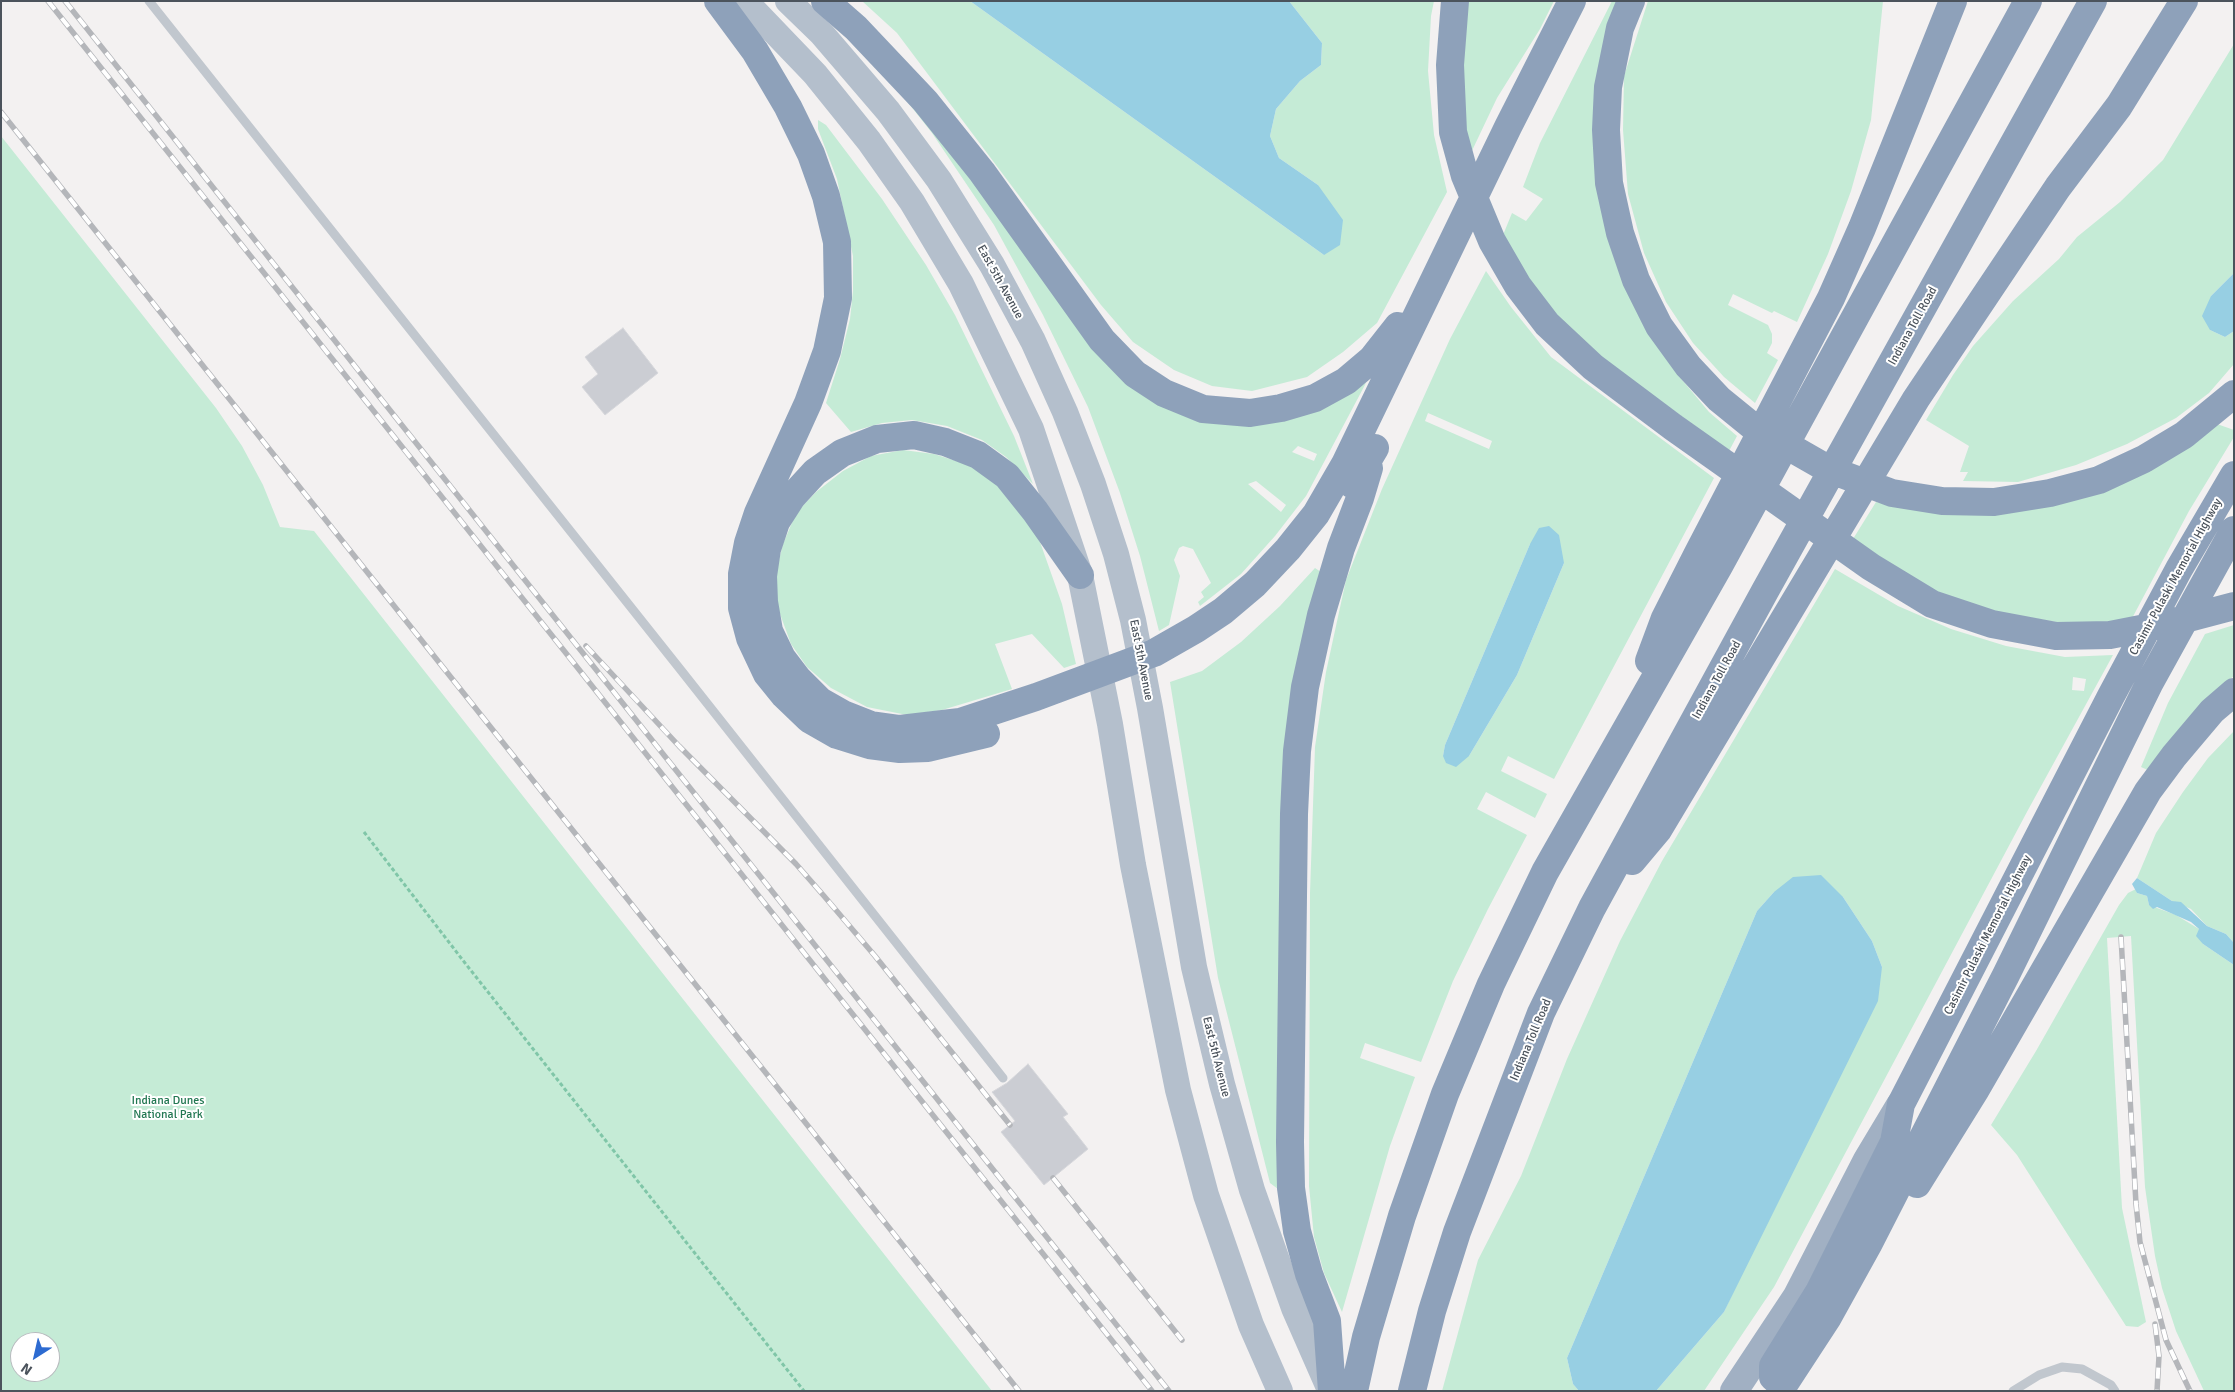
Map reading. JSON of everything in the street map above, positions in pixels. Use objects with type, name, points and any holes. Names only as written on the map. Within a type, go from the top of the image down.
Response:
[{"type":"highway","points":[[718,1],[755,52],[792,115],[823,188],[836,242],[838,298],[827,351],[808,403],[758,513],[748,543],[742,574],[742,608],[750,638],[767,674],[784,695],[809,719],[837,735],[869,745],[900,749],[928,748],[968,739],[1069,695]]},
{"type":"highway","points":[[825,1],[856,28],[925,101],[982,172],[1102,340],[1135,374],[1164,393],[1203,409],[1250,413],[1281,408],[1315,398],[1346,381],[1372,359],[1395,331],[1433,259],[1463,221]]},
{"type":"highway","points":[[1455,1],[1450,75],[1454,132],[1465,176],[1492,241],[1518,286],[1547,324],[1593,367],[1672,427],[1864,562],[1932,604],[1992,624],[2056,636],[2110,635],[2166,624],[2234,606]]},
{"type":"highway","points":[[1080,575],[1035,511],[1007,476],[978,455],[945,442],[914,436],[877,439],[842,453],[815,472],[792,496],[776,522],[767,549],[763,576],[764,602],[769,631],[782,658],[798,680],[820,701],[843,714],[871,725],[900,729],[960,722],[1139,678],[1174,652],[1255,584],[1288,549],[1316,514],[1388,395],[1519,125],[1572,1]]},
{"type":"highway","points":[[1331,1391],[1327,1321],[1308,1274],[1297,1231],[1291,1188],[1294,814],[1297,751],[1304,696],[1321,615],[1341,548],[1360,498],[1388,395],[1463,221],[1592,1]]},
{"type":"highway","points":[[1630,1],[1620,28],[1608,86],[1606,121],[1609,183],[1620,233],[1636,280],[1659,326],[1688,366],[1719,399],[1752,426],[1828,469],[1892,494],[1942,501],[1994,502],[2050,493],[2099,480],[2144,459],[2184,435],[2234,394]]},
{"type":"highway","points":[[1354,1391],[1366,1337],[1405,1206],[1445,1094],[1491,984],[1545,872],[1620,737],[1708,559],[1795,369],[1831,298],[1862,228],[1953,1]]},
{"type":"highway","points":[[1708,559],[1820,381],[2028,1]]},
{"type":"highway","name":"Indiana Toll Road","points":[[1412,1391],[1432,1311],[1460,1224],[1541,1013],[1592,908],[1765,591],[2093,1]]},
{"type":"highway","points":[[1592,908],[1658,830],[1792,604],[1946,353],[2058,187],[2119,106],[2184,1]]},
{"type":"highway","points":[[1174,652],[1198,649],[1236,624],[1271,594],[1304,560],[1341,507],[1375,448]]},
{"type":"highway","name":"Casimir Pulaski Memorial Highway","points":[[1734,1391],[1797,1296],[1863,1168],[1901,1104],[2111,696],[2179,569],[2234,475]]},
{"type":"highway","points":[[1901,1104],[1894,1142],[1819,1292],[1776,1358],[1772,1372],[1783,1389],[1828,1317],[1869,1243],[2006,975],[2149,684],[2234,530]]},
{"type":"highway","points":[[1869,1243],[1892,1219],[1911,1194],[1976,1089],[2148,791],[2174,756],[2212,711],[2234,692]]},
{"type":"main road","points":[[745,1],[815,74],[869,141],[912,202],[961,284],[1031,429],[1080,575],[1110,724],[1133,865],[1178,1090],[1206,1195],[1251,1324],[1280,1391]]},
{"type":"main road","name":"East 5th Avenue","points":[[788,1],[822,34],[888,111],[939,180],[992,265],[1033,341],[1065,412],[1104,519],[1133,620],[1150,708],[1194,967],[1222,1084],[1252,1190],[1294,1308],[1331,1391]]},
{"type":"lane","points":[[149,1],[1003,1078]]},
{"type":"lane","points":[[2013,1391],[2039,1375],[2062,1367],[2082,1369],[2111,1385],[2115,1391]]},
{"type":"path","points":[[364,832],[465,963],[804,1391]]},
{"type":"green space","points":[[862,1],[970,1],[1324,255],[1318,185],[1279,158],[1270,136],[1276,109],[1300,81],[1321,65],[1322,43],[1289,1],[1434,1],[1431,16],[1428,71],[1434,135],[1447,192],[1377,323],[1343,352],[1307,377],[1252,391],[1212,386],[1174,370],[1133,342],[1101,305],[897,33]]},
{"type":"green space","points":[[1465,1],[1554,1],[1540,29],[1497,98],[1469,157],[1461,105]]},
{"type":"green space","points":[[1612,1],[1618,1],[1595,111],[1678,375],[1709,412],[1737,436],[1729,451],[1591,350],[1556,317],[1530,283],[1503,235],[1512,213],[1526,221],[1543,199],[1523,187],[1540,143]]},
{"type":"green space","points":[[1648,1],[1883,1],[1871,120],[1851,191],[1828,254],[1797,322],[1774,311],[1772,313],[1733,294],[1728,305],[1768,325],[1772,334],[1772,343],[1767,353],[1778,360],[1755,403],[1724,377],[1693,343],[1666,302],[1644,253],[1628,194],[1623,130],[1624,76]]},
{"type":"green space","points":[[2234,44],[2234,273],[2211,296],[2210,330],[2225,337],[2234,331],[2234,364],[2209,393],[2176,418],[2127,444],[2076,465],[2018,482],[1963,481],[1968,472],[1960,472],[1969,446],[1926,420],[1953,375],[1973,346],[2013,301],[2059,259],[2077,237],[2120,202],[2163,160]]},
{"type":"green space","points":[[880,67],[918,108],[1089,335],[1197,414],[1337,400],[1366,383],[1306,496],[1275,536],[1241,574],[1200,606],[1198,602],[1204,597],[1201,592],[1211,583],[1193,549],[1183,546],[1179,548],[1174,560],[1180,576],[1169,625],[1159,631],[1140,556],[1120,493],[1088,407],[1043,315],[994,225],[932,133]],"holes":[[[1298,446],[1317,454],[1314,461],[1292,452]],[[1256,481],[1286,505],[1281,512],[1248,484]]]},
{"type":"green space","points":[[818,120],[826,125],[882,199],[926,265],[955,315],[1014,436],[1033,484],[1006,457],[982,440],[947,426],[912,420],[882,423],[851,432],[826,403],[850,319],[853,291],[853,256],[837,179],[818,129]]},
{"type":"green space","name":"Indiana Dunes National Park","points":[[1,136],[216,408],[242,446],[263,485],[280,527],[314,531],[992,1391],[1,1391]]},
{"type":"green space","points":[[1486,271],[1511,307],[1551,357],[1714,478],[1554,779],[1508,756],[1501,771],[1547,794],[1535,818],[1486,792],[1477,809],[1527,835],[1453,981],[1421,1062],[1365,1043],[1360,1058],[1415,1077],[1390,1146],[1342,1312],[1324,1273],[1314,1237],[1309,1186],[1310,893],[1315,747],[1326,672],[1346,580],[1382,489],[1450,339]],"holes":[[[1428,413],[1492,441],[1489,449],[1425,421]],[[1530,544],[1564,563],[1517,675],[1469,756],[1443,756],[1445,745]]]},
{"type":"green space","points":[[2217,424],[2234,430],[2234,437],[2189,511],[2129,624],[2073,625],[1986,610],[1941,594],[1903,574],[1853,539],[1876,502],[1905,507],[1984,513]]},
{"type":"green space","points":[[903,450],[934,454],[969,465],[999,483],[1023,512],[1040,542],[1062,604],[1076,664],[1064,668],[1032,634],[995,644],[1012,689],[942,710],[907,715],[867,707],[831,688],[807,667],[791,644],[776,603],[776,572],[783,544],[796,513],[816,492],[843,471],[871,456]]},
{"type":"green space","points":[[1315,568],[1321,572],[1278,1189],[1270,1183],[1218,978],[1170,682],[1202,671],[1241,642],[1280,606]]},
{"type":"green space","points":[[1835,569],[1898,606],[1951,629],[2006,646],[2065,657],[2113,655],[2028,810],[1774,1287],[1704,1391],[1656,1391],[1724,1312],[1882,967],[1872,941],[1843,897],[1774,892],[1757,911],[1567,1358],[1573,1384],[1579,1391],[1442,1391],[1478,1260],[1521,1176],[1567,1059],[1620,941],[1662,861]],"holes":[[[2073,677],[2086,679],[2084,691],[2072,690]]]},
{"type":"green space","points":[[2234,625],[2234,676],[2220,687],[2150,771],[2141,767],[2168,703],[2205,634]]},
{"type":"green space","points":[[2234,731],[2234,943],[2226,934],[2207,926],[2191,909],[2172,901],[2137,878],[2156,833],[2183,792],[2208,758]]},
{"type":"green space","points":[[2136,889],[2137,893],[2147,896],[2149,905],[2176,915],[2199,929],[2203,944],[2234,965],[2234,1391],[2204,1391],[2176,1331],[2162,1288],[2155,1256],[2145,1187],[2131,936],[2107,938],[2122,1208],[2146,1322],[2138,1327],[2126,1326],[2017,1155],[1991,1125],[2036,1051],[2119,905],[2128,893]]},
{"type":"water","points":[[970,1],[1289,1],[1322,43],[1321,65],[1300,81],[1276,109],[1270,136],[1279,158],[1318,185],[1343,220],[1340,245],[1324,255]]},
{"type":"water","points":[[2234,273],[2234,331],[2225,337],[2210,330],[2202,316],[2211,296]]},
{"type":"water","points":[[1549,526],[1559,535],[1564,563],[1517,675],[1469,756],[1456,767],[1446,763],[1443,756],[1445,745],[1530,544],[1539,528]]},
{"type":"water","points":[[1821,875],[1843,897],[1872,941],[1882,967],[1878,1001],[1724,1312],[1656,1391],[1579,1391],[1573,1384],[1567,1358],[1757,911],[1774,892],[1793,877]]},
{"type":"water","points":[[2137,878],[2172,901],[2181,902],[2207,926],[2226,934],[2234,943],[2234,965],[2203,944],[2196,936],[2199,929],[2191,922],[2157,907],[2153,909],[2149,905],[2147,896],[2137,893],[2132,884]]},
{"type":"building","points":[[623,328],[658,373],[605,415],[582,387],[598,374],[585,357]]},
{"type":"building","points":[[1028,1064],[1068,1114],[1063,1117],[1088,1149],[1044,1185],[1001,1132],[1015,1121],[992,1092],[1007,1083]]},
{"type":"railway","points":[[48,1],[1152,1391]]},
{"type":"railway","points":[[65,1],[1169,1391]]},
{"type":"railway","points":[[1,112],[1019,1391]]},
{"type":"railway","points":[[586,646],[679,746],[796,864],[875,956],[1010,1125]]},
{"type":"railway","points":[[2121,937],[2136,1204],[2140,1242],[2166,1340],[2190,1391]]},
{"type":"railway","points":[[1053,1178],[1182,1340]]},
{"type":"railway","points":[[2155,1324],[2159,1356],[2157,1391]]}]
